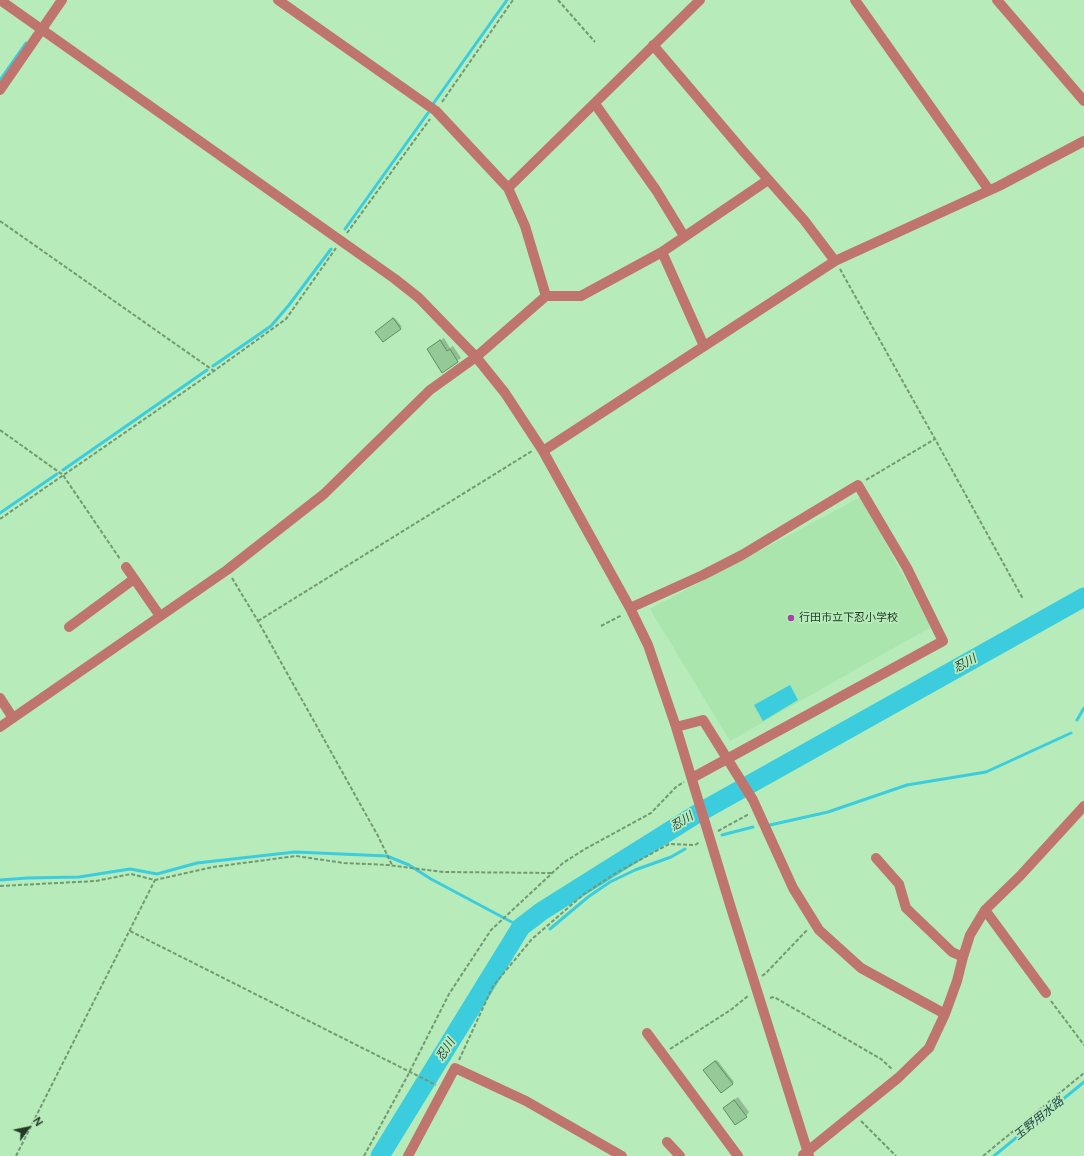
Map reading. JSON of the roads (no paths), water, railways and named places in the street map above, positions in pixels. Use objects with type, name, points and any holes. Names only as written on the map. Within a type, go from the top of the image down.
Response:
[{"type":"street","points":[[0,0],[341,241],[419,298],[476,357],[505,393],[542,448],[626,611],[648,645],[692,778],[806,1154],[899,1077],[929,1048],[945,1014],[957,981],[962,956],[970,935],[985,910],[1020,876],[1084,806]]},
{"type":"street","points":[[0,90],[62,0]]},
{"type":"street","points":[[278,0],[436,111],[508,188],[525,226],[546,296]]},
{"type":"street","points":[[508,188],[700,0]]},
{"type":"street","points":[[855,0],[989,190]]},
{"type":"street","points":[[998,0],[1084,101]]},
{"type":"street","points":[[653,45],[804,220],[835,261]]},
{"type":"street","points":[[595,104],[656,190],[684,236]]},
{"type":"street","points":[[542,448],[835,261],[989,190],[1084,141]]},
{"type":"street","points":[[0,727],[227,570],[324,494],[430,390],[476,357],[546,296],[581,296],[662,252],[768,180]]},
{"type":"street","points":[[662,252],[704,346]]},
{"type":"street","points":[[626,611],[742,555],[858,485],[908,568],[943,641],[729,762],[692,778]]},
{"type":"street","points":[[126,567],[160,616]]},
{"type":"street","points":[[69,627],[134,579]]},
{"type":"street","points":[[0,698],[14,718]]},
{"type":"street","points":[[676,727],[703,720],[753,800],[793,888],[819,930],[861,968],[945,1014]]},
{"type":"street","points":[[876,858],[899,884],[906,908],[952,952],[962,956]]},
{"type":"street","points":[[985,910],[1046,993]]},
{"type":"street","points":[[647,1033],[738,1156]]},
{"type":"street","points":[[408,1156],[455,1068],[526,1101],[622,1156]]},
{"type":"street","points":[[667,1142],[680,1156]]},
{"type":"water","points":[[790,685],[798,700],[763,721],[754,705]]},
{"type":"waterway","points":[[433,104],[507,0]]},
{"type":"waterway","points":[[0,80],[26,43]]},
{"type":"waterway","points":[[345,229],[428,113]]},
{"type":"waterway","points":[[213,366],[271,326],[289,305],[331,249]]},
{"type":"waterway","points":[[63,470],[207,370]]},
{"type":"waterway","points":[[0,513],[57,474]]},
{"type":"waterway","name":"忍川","points":[[380,1156],[521,927],[542,911],[695,815],[1084,597]]},
{"type":"waterway","points":[[1077,720],[1084,708]]},
{"type":"waterway","points":[[770,825],[828,812],[907,785],[986,772],[1071,733]]},
{"type":"waterway","points":[[722,835],[753,827]]},
{"type":"waterway","points":[[550,929],[588,897],[610,882],[635,870],[671,857],[685,849]]},
{"type":"waterway","points":[[0,880],[79,877],[130,869],[157,874],[197,863],[295,852],[387,856],[409,865],[431,879],[521,927]]},
{"type":"waterway","name":"玉野用水路","points":[[994,1156],[1084,1082]]},
{"type":"place","name":"行田市立下忍小学校","points":[[791,618]]}]
